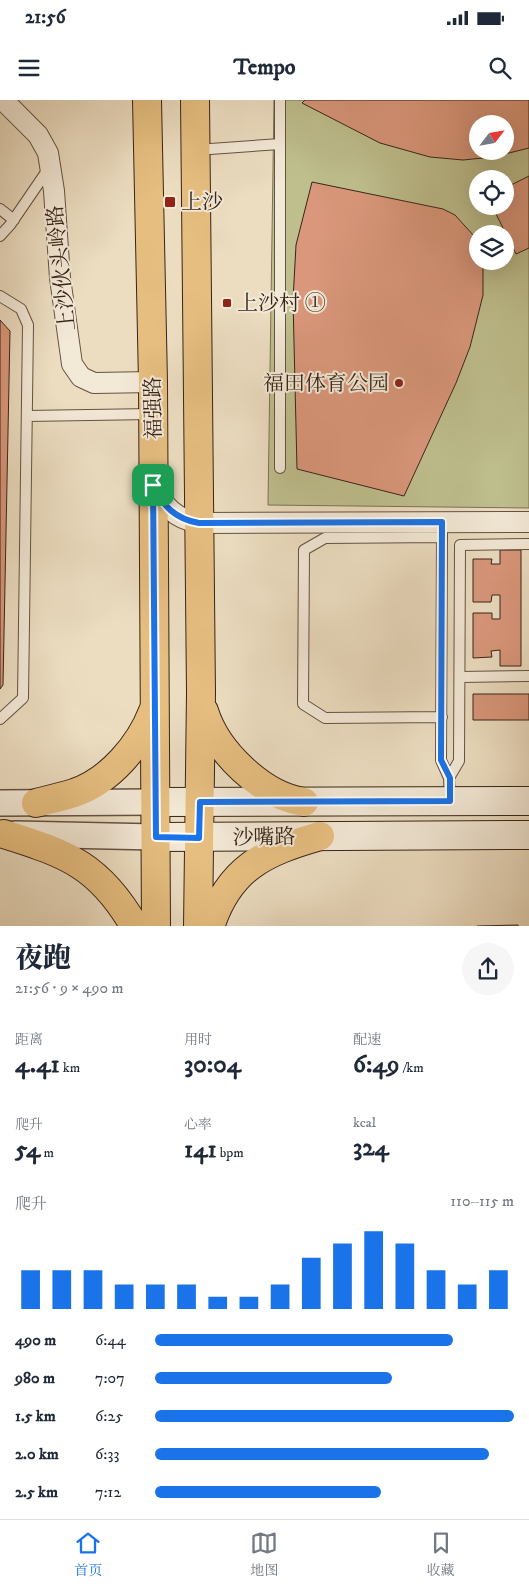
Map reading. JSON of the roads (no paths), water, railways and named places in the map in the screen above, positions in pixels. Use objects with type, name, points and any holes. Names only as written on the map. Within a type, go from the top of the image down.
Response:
[{"type":"main road","name":"福强路","points":[[147,100],[153,382],[156,926]]},
{"type":"main road","name":"福强路","points":[[194,100],[201,693],[198,926]]},
{"type":"main road","points":[[201,693],[207,724],[228,754],[270,789],[286,797],[304,802]]},
{"type":"main road","points":[[36,803],[74,793],[102,777],[135,745],[147,728],[155,707]]},
{"type":"main road","name":"沙嘴路","points":[[156,802],[304,802],[450,789],[529,800]]},
{"type":"main road","points":[[2,834],[48,848],[80,863],[103,882],[123,906],[135,926]]},
{"type":"main road","name":"沙嘴路","points":[[156,837],[529,835]]},
{"type":"main road","points":[[210,926],[216,906],[241,872],[272,851],[320,836]]},
{"type":"street","name":"上沙伙头岭路","points":[[3,100],[38,135],[48,153],[51,165],[60,278],[72,364],[81,377],[94,383],[153,382]]},
{"type":"street","points":[[153,485],[162,501],[175,515],[186,521],[199,523],[442,530],[529,522]]},
{"type":"street","name":"沙嘴路","points":[[0,803],[156,802]]},
{"type":"street","name":"沙嘴路","points":[[2,834],[156,837]]},
{"type":"lane","points":[[280,100],[280,468]]},
{"type":"lane","points":[[195,150],[280,144]]},
{"type":"lane","points":[[0,236],[14,220],[51,165]]},
{"type":"lane","points":[[0,209],[14,220]]},
{"type":"lane","points":[[0,296],[8,299],[21,309],[28,325],[23,698],[0,719]]},
{"type":"lane","points":[[27,416],[153,414]]},
{"type":"lane","points":[[442,717],[325,718],[303,704],[304,550],[325,538],[442,530],[442,717],[441,760],[450,789]]},
{"type":"lane","points":[[450,789],[459,760],[460,545],[529,544]]},
{"type":"lane","points":[[460,676],[529,676]]},
{"type":"place","name":"上沙","points":[[170,202]]},
{"type":"place","name":"上沙村 ①","points":[[227,303]]},
{"type":"place","name":"福田体育公园","points":[[399,383]]}]
